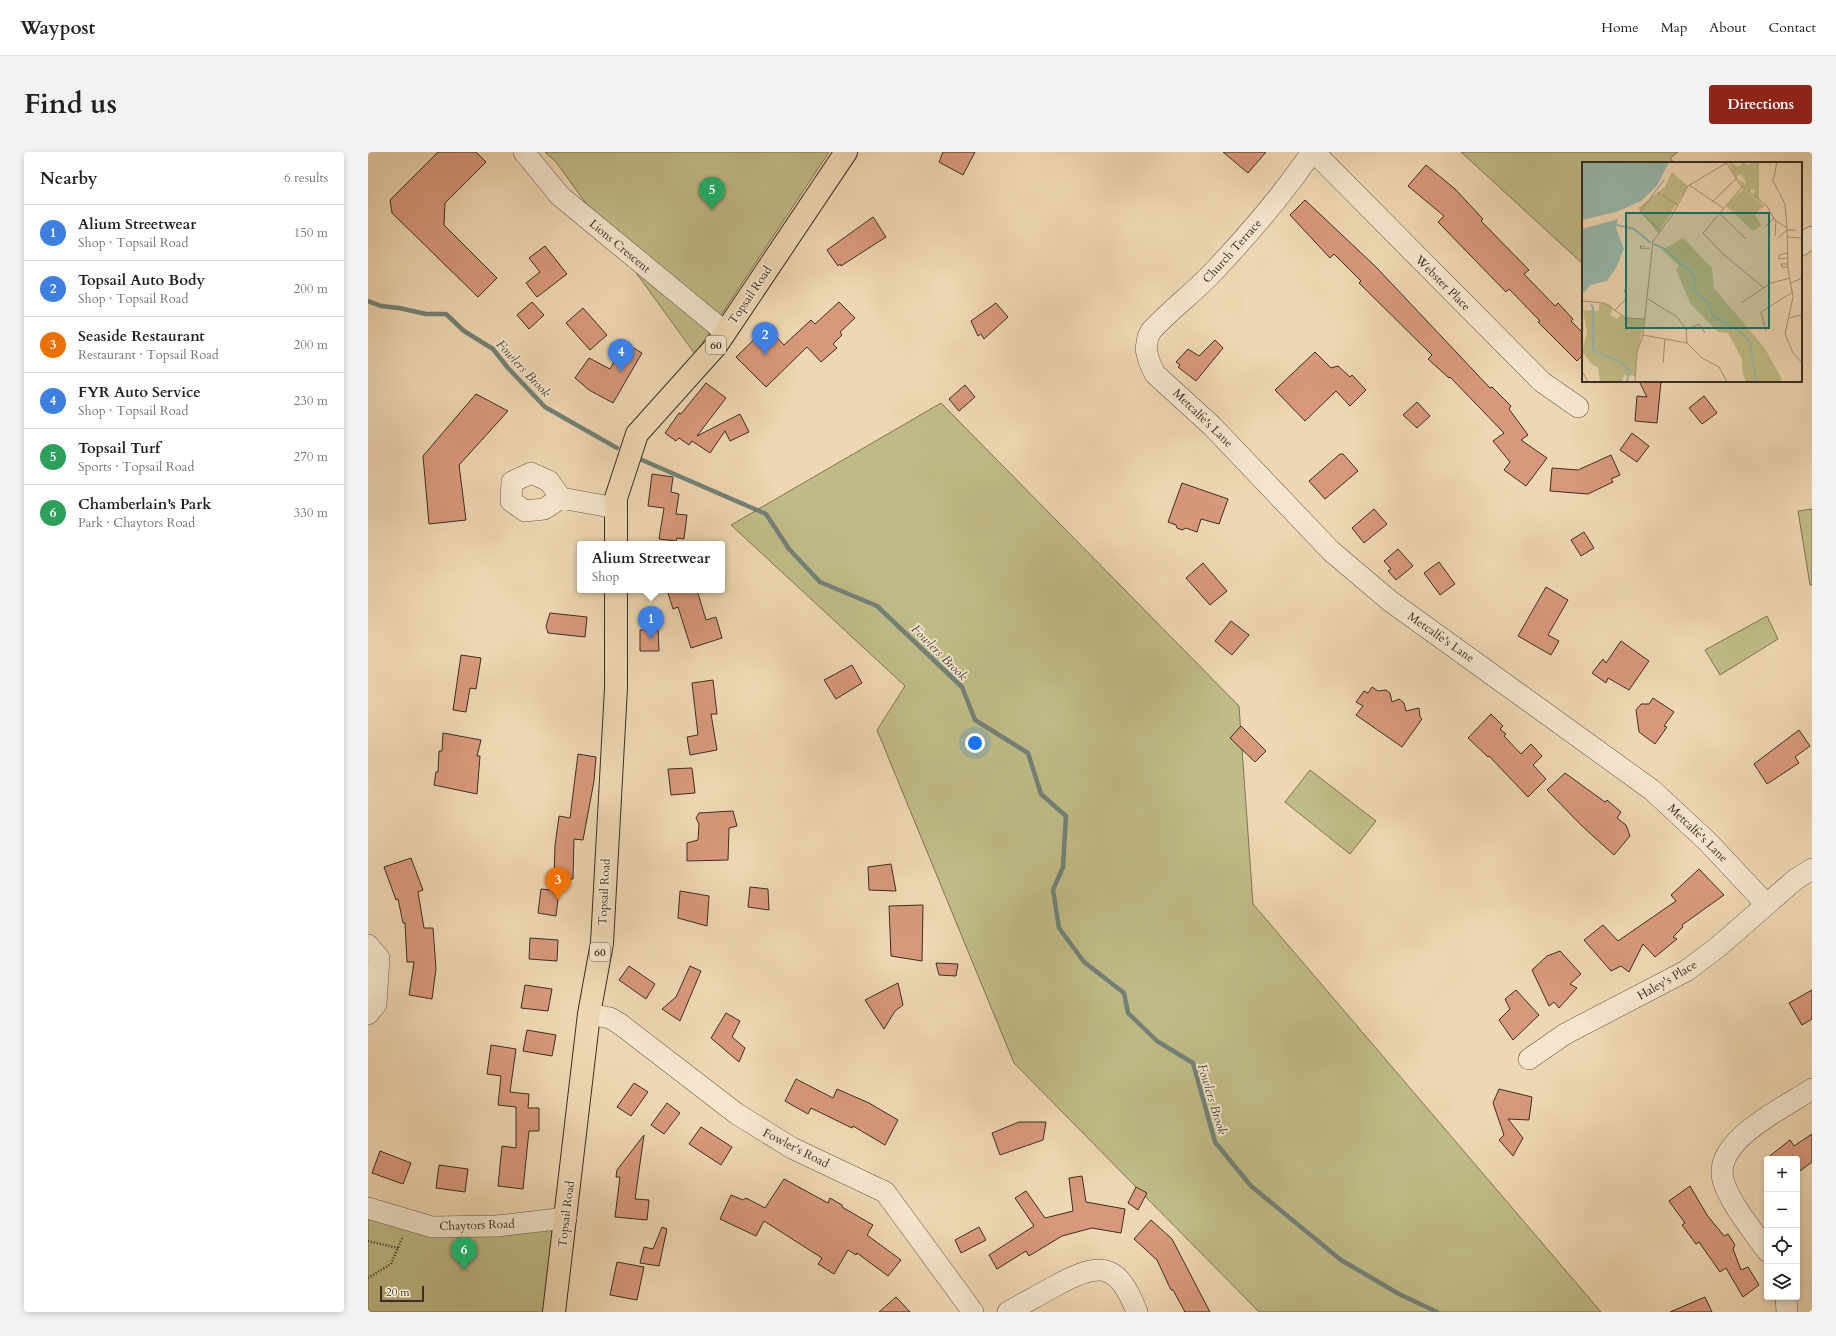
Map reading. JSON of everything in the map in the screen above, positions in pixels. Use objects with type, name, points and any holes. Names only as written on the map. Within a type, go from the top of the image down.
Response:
[{"type":"main road","name":"Topsail Road","points":[[616,541],[616,498],[638,434],[716,346],[846,152]]},
{"type":"main road","name":"Topsail Road","points":[[554,1312],[589,1014],[602,935],[616,688],[616,593]]},
{"type":"street","name":"Lions Crescent","points":[[524,152],[560,196],[725,332]]},
{"type":"street","name":"Church Terrace","points":[[1146,343],[1156,325],[1216,270],[1270,210],[1313,152]]},
{"type":"street","name":"Webster Place","points":[[1313,152],[1542,382],[1578,407]]},
{"type":"street","points":[[1802,244],[1812,237]]},
{"type":"street","name":"Metcalfe's Lane","points":[[1146,343],[1149,361],[1155,374],[1212,426],[1318,538],[1349,567],[1407,613],[1652,790],[1708,842],[1766,904]]},
{"type":"street","points":[[560,498],[616,508]]},
{"type":"street","name":"Haley's Place","points":[[1529,1059],[1565,1034],[1686,971],[1718,947],[1796,879],[1812,869]]},
{"type":"street","points":[[368,945],[379,958],[376,1004],[368,1014]]},
{"type":"street","name":"Fowler's Road","points":[[589,1014],[610,1018],[620,1024],[755,1127],[792,1148],[885,1192],[973,1312]]},
{"type":"street","points":[[1764,1246],[1727,1190],[1722,1174],[1723,1161],[1728,1150],[1743,1135],[1812,1089]]},
{"type":"street","name":"Chaytors Road","points":[[368,1208],[432,1227],[497,1226],[566,1218]]},
{"type":"street","points":[[1008,1312],[1076,1275],[1095,1270],[1108,1272],[1123,1283],[1137,1312]]},
{"type":"street","points":[[1786,1300],[1786,1312]]},
{"type":"path","points":[[368,1278],[391,1264],[409,1220]]},
{"type":"path","points":[[368,1242],[398,1248]]},
{"type":"shaded area","points":[[545,152],[829,152],[695,354],[556,162]]},
{"type":"shaded area","points":[[1461,152],[1678,152],[1670,158],[1673,162],[1582,162],[1582,263]]},
{"type":"shaded area","points":[[941,403],[1239,706],[1253,904],[1601,1312],[1259,1312],[1014,1063],[877,730],[905,686],[731,525]]},
{"type":"shaded area","points":[[1812,509],[1812,585],[1810,585],[1798,511]]},
{"type":"shaded area","points":[[1767,616],[1778,639],[1720,675],[1705,650]]},
{"type":"shaded area","points":[[1310,770],[1376,821],[1350,854],[1285,802]]},
{"type":"shaded area","points":[[368,1208],[432,1227],[566,1218],[554,1312],[368,1312]]},
{"type":"building","points":[[438,152],[476,152],[486,162],[445,203],[444,225],[497,278],[478,297],[392,213],[390,200]]},
{"type":"building","points":[[943,152],[975,152],[963,175],[939,162]]},
{"type":"building","points":[[1223,152],[1266,152],[1248,173]]},
{"type":"building","points":[[1426,165],[1455,189],[1483,219],[1481,221],[1529,270],[1524,274],[1555,306],[1558,303],[1573,319],[1571,321],[1582,332],[1582,356],[1577,361],[1538,322],[1540,321],[1509,289],[1506,292],[1438,222],[1444,216],[1408,186]]},
{"type":"building","points":[[1305,200],[1376,267],[1490,388],[1492,387],[1511,406],[1509,409],[1528,435],[1521,440],[1547,458],[1526,486],[1504,470],[1510,462],[1493,441],[1504,433],[1450,377],[1449,378],[1428,359],[1432,355],[1359,283],[1361,281],[1334,254],[1330,258],[1290,215]]},
{"type":"building","points":[[873,217],[886,237],[841,266],[840,264],[838,266],[827,250]]},
{"type":"building","points":[[545,246],[567,274],[537,297],[526,283],[540,272],[529,258]]},
{"type":"building","points":[[532,302],[544,315],[529,329],[517,315]]},
{"type":"building","points":[[839,302],[855,318],[840,332],[842,335],[833,344],[837,348],[821,362],[807,347],[766,387],[736,357],[767,327],[784,345],[811,320],[815,324]]},
{"type":"building","points":[[996,303],[1008,317],[984,339],[981,334],[978,336],[971,321]]},
{"type":"building","points":[[583,308],[607,335],[590,350],[566,323]]},
{"type":"building","points":[[1215,340],[1223,348],[1196,381],[1178,367],[1180,365],[1176,362],[1188,349],[1199,356]]},
{"type":"building","points":[[625,343],[642,353],[613,403],[589,390],[575,378],[589,358],[610,369]]},
{"type":"building","points":[[1315,352],[1331,368],[1338,366],[1350,377],[1352,375],[1366,390],[1350,406],[1336,391],[1305,421],[1275,390]]},
{"type":"building","points":[[1640,382],[1661,382],[1657,423],[1635,421],[1637,396],[1647,397]]},
{"type":"building","points":[[706,383],[726,398],[697,436],[740,414],[749,432],[730,441],[725,431],[710,453],[692,441],[689,445],[679,438],[676,441],[665,433],[679,413],[681,414]]},
{"type":"building","points":[[965,385],[975,397],[959,411],[949,399]]},
{"type":"building","points":[[476,394],[508,411],[459,465],[466,520],[429,524],[423,456]]},
{"type":"building","points":[[1704,396],[1717,413],[1702,424],[1689,408]]},
{"type":"building","points":[[1417,402],[1430,416],[1417,428],[1403,415]]},
{"type":"building","points":[[1632,433],[1649,446],[1637,462],[1620,450]]},
{"type":"building","points":[[1340,454],[1343,454],[1358,471],[1325,499],[1309,481]]},
{"type":"building","points":[[1611,455],[1620,475],[1611,479],[1613,482],[1588,494],[1550,491],[1552,468],[1578,470]]},
{"type":"building","points":[[652,474],[673,477],[671,492],[679,494],[676,514],[687,515],[684,539],[677,538],[676,541],[659,539],[664,508],[648,506]]},
{"type":"building","points":[[1182,483],[1228,499],[1219,524],[1201,519],[1197,532],[1186,528],[1182,530],[1177,528],[1176,525],[1168,522]]},
{"type":"building","points":[[1374,509],[1387,524],[1364,543],[1352,528]]},
{"type":"building","points":[[1584,532],[1594,548],[1581,556],[1571,540]]},
{"type":"building","points":[[1398,549],[1413,566],[1396,580],[1388,571],[1391,569],[1384,561]]},
{"type":"building","points":[[1439,562],[1455,584],[1440,595],[1424,573]]},
{"type":"building","points":[[1203,563],[1227,591],[1210,605],[1186,578]]},
{"type":"building","points":[[1546,587],[1568,600],[1548,635],[1559,641],[1551,655],[1518,636]]},
{"type":"building","points":[[668,593],[698,593],[706,620],[716,617],[722,638],[691,648],[678,607],[673,609]]},
{"type":"building","points":[[550,613],[587,617],[585,637],[548,633],[546,626]]},
{"type":"building","points":[[1231,621],[1249,635],[1232,655],[1215,641]]},
{"type":"building","points":[[658,629],[659,651],[640,651],[640,630]]},
{"type":"building","points":[[1621,641],[1649,661],[1629,690],[1608,678],[1606,683],[1592,673],[1603,659],[1606,663]]},
{"type":"building","points":[[461,655],[481,658],[476,689],[470,688],[466,712],[453,710]]},
{"type":"building","points":[[852,665],[862,683],[836,699],[824,680]]},
{"type":"building","points":[[713,680],[717,714],[711,714],[717,750],[690,755],[687,737],[698,735],[692,683]]},
{"type":"building","points":[[1372,687],[1378,691],[1386,690],[1390,693],[1392,702],[1399,699],[1404,703],[1406,711],[1419,708],[1420,717],[1422,719],[1402,747],[1356,715],[1363,706],[1356,702],[1364,691],[1368,693]]},
{"type":"building","points":[[1653,698],[1674,712],[1664,726],[1667,727],[1655,744],[1639,732],[1636,710],[1641,704],[1649,704]]},
{"type":"building","points":[[1491,714],[1503,726],[1500,729],[1506,734],[1504,736],[1521,754],[1531,744],[1542,756],[1533,765],[1546,779],[1528,797],[1489,756],[1488,757],[1468,738]]},
{"type":"building","points":[[1241,726],[1266,751],[1255,762],[1230,738]]},
{"type":"building","points":[[1799,730],[1810,746],[1795,757],[1799,763],[1767,784],[1754,764]]},
{"type":"building","points":[[443,733],[481,740],[477,756],[480,756],[477,794],[434,785],[436,772],[438,772],[439,751],[442,751]]},
{"type":"building","points":[[578,754],[596,757],[594,781],[583,840],[574,839],[573,879],[554,879],[555,846],[559,816],[570,818]]},
{"type":"building","points":[[692,768],[695,793],[671,795],[668,769]]},
{"type":"building","points":[[1565,773],[1605,802],[1607,800],[1621,812],[1617,818],[1626,825],[1630,836],[1614,855],[1582,826],[1547,790]]},
{"type":"building","points":[[733,811],[737,826],[729,828],[728,860],[687,861],[687,843],[698,840],[699,824],[696,818],[699,813]]},
{"type":"building","points":[[411,858],[423,890],[418,892],[424,928],[433,928],[436,969],[432,999],[409,995],[414,962],[407,962],[405,923],[403,923],[398,899],[396,900],[384,867]]},
{"type":"building","points":[[891,864],[896,891],[869,890],[868,867]]},
{"type":"building","points":[[1699,869],[1724,895],[1682,925],[1683,927],[1673,937],[1677,939],[1655,957],[1643,944],[1629,972],[1621,966],[1611,971],[1584,940],[1603,925],[1618,941],[1676,901],[1671,895]]},
{"type":"building","points":[[750,887],[768,889],[769,910],[748,907]]},
{"type":"building","points":[[541,889],[559,891],[556,916],[538,913]]},
{"type":"building","points":[[680,891],[709,896],[707,926],[678,918]]},
{"type":"building","points":[[923,905],[922,961],[891,956],[889,906]]},
{"type":"building","points":[[530,938],[558,940],[557,961],[529,959]]},
{"type":"building","points":[[1560,951],[1581,974],[1570,984],[1577,988],[1559,1008],[1554,1002],[1549,1006],[1532,970],[1547,956]]},
{"type":"building","points":[[936,963],[958,964],[956,976],[939,975]]},
{"type":"building","points":[[629,966],[655,984],[646,999],[619,980]]},
{"type":"building","points":[[690,966],[701,971],[680,1021],[662,1009],[676,997]]},
{"type":"building","points":[[898,983],[903,1005],[895,1011],[884,1029],[865,1000]]},
{"type":"building","points":[[525,985],[552,989],[548,1011],[521,1008]]},
{"type":"building","points":[[1516,990],[1539,1015],[1513,1040],[1499,1020],[1510,1009],[1505,999]]},
{"type":"building","points":[[1812,990],[1812,1019],[1802,1025],[1789,1003]]},
{"type":"building","points":[[726,1013],[740,1021],[732,1037],[745,1048],[739,1062],[711,1038]]},
{"type":"building","points":[[527,1030],[556,1035],[552,1056],[523,1051]]},
{"type":"building","points":[[491,1045],[516,1049],[510,1092],[529,1094],[528,1108],[539,1108],[539,1131],[529,1131],[523,1189],[498,1186],[502,1146],[516,1148],[516,1107],[498,1105],[501,1076],[487,1074]]},
{"type":"building","points":[[796,1079],[833,1098],[837,1089],[869,1103],[898,1120],[885,1145],[853,1126],[852,1128],[811,1108],[808,1114],[785,1101]]},
{"type":"building","points":[[634,1083],[648,1092],[631,1116],[617,1107]]},
{"type":"building","points":[[1499,1089],[1532,1097],[1529,1120],[1508,1119],[1523,1138],[1513,1156],[1499,1140],[1504,1135],[1493,1103]]},
{"type":"building","points":[[667,1103],[680,1113],[664,1134],[651,1125]]},
{"type":"building","points":[[1019,1122],[1046,1122],[1043,1140],[1000,1155],[992,1133]]},
{"type":"building","points":[[701,1127],[732,1147],[721,1165],[689,1144]]},
{"type":"building","points":[[1812,1134],[1812,1162],[1800,1171],[1800,1156],[1770,1156],[1790,1140],[1794,1146]]},
{"type":"building","points":[[644,1135],[635,1199],[649,1200],[647,1220],[615,1217],[620,1177],[616,1177],[617,1170]]},
{"type":"building","points":[[380,1151],[411,1163],[403,1184],[372,1173]]},
{"type":"building","points":[[439,1165],[468,1169],[465,1192],[436,1188]]},
{"type":"building","points":[[1082,1176],[1086,1202],[1125,1209],[1121,1233],[1092,1228],[1062,1236],[1029,1256],[1026,1251],[997,1269],[989,1255],[1034,1226],[1015,1198],[1026,1191],[1045,1218],[1073,1211],[1069,1178]]},
{"type":"building","points":[[784,1179],[828,1203],[830,1198],[842,1205],[842,1207],[873,1225],[867,1235],[901,1260],[888,1276],[857,1253],[856,1255],[848,1250],[834,1274],[818,1264],[822,1258],[764,1221],[756,1236],[720,1219],[731,1195],[743,1200],[746,1198],[765,1208]]},
{"type":"building","points":[[1690,1186],[1707,1215],[1724,1236],[1728,1234],[1735,1245],[1733,1249],[1741,1270],[1748,1267],[1759,1285],[1743,1297],[1726,1268],[1720,1272],[1699,1242],[1696,1244],[1682,1225],[1685,1223],[1669,1201]]},
{"type":"building","points":[[1136,1187],[1147,1193],[1138,1210],[1128,1203]]},
{"type":"building","points":[[1151,1220],[1172,1239],[1210,1312],[1185,1312],[1173,1290],[1171,1290],[1157,1260],[1134,1239]]},
{"type":"building","points":[[662,1227],[667,1229],[659,1266],[640,1263],[644,1247],[653,1249]]},
{"type":"building","points":[[979,1227],[986,1240],[961,1253],[955,1240]]},
{"type":"building","points":[[617,1262],[644,1267],[637,1300],[610,1295]]},
{"type":"building","points":[[896,1297],[910,1312],[879,1312]]},
{"type":"building","points":[[1705,1297],[1712,1312],[1670,1312]]},
{"type":"waterway","name":"Fowlers Brook","points":[[368,301],[381,306],[426,314],[446,314],[464,331],[493,349],[508,368],[545,407],[617,448]]},
{"type":"waterway","name":"Fowlers Brook","points":[[642,460],[766,514],[789,549],[820,582],[877,606],[962,687],[975,720],[1028,753],[1041,794],[1066,816],[1063,867],[1053,890],[1059,928],[1084,962],[1124,993],[1128,1013],[1157,1041],[1193,1063],[1215,1142],[1251,1186],[1341,1260],[1399,1294],[1437,1312]]},
{"type":"place","name":"Topsail Turf","points":[[712,210]]},
{"type":"place","name":"Topsail Auto Body","points":[[765,355]]},
{"type":"place","name":"FYR Auto Service","points":[[621,372]]},
{"type":"place","name":"Alium Streetwear","points":[[651,639]]},
{"type":"place","name":"Seaside Restaurant","points":[[558,900]]},
{"type":"place","name":"Chamberlain's Park","points":[[464,1270]]}]
